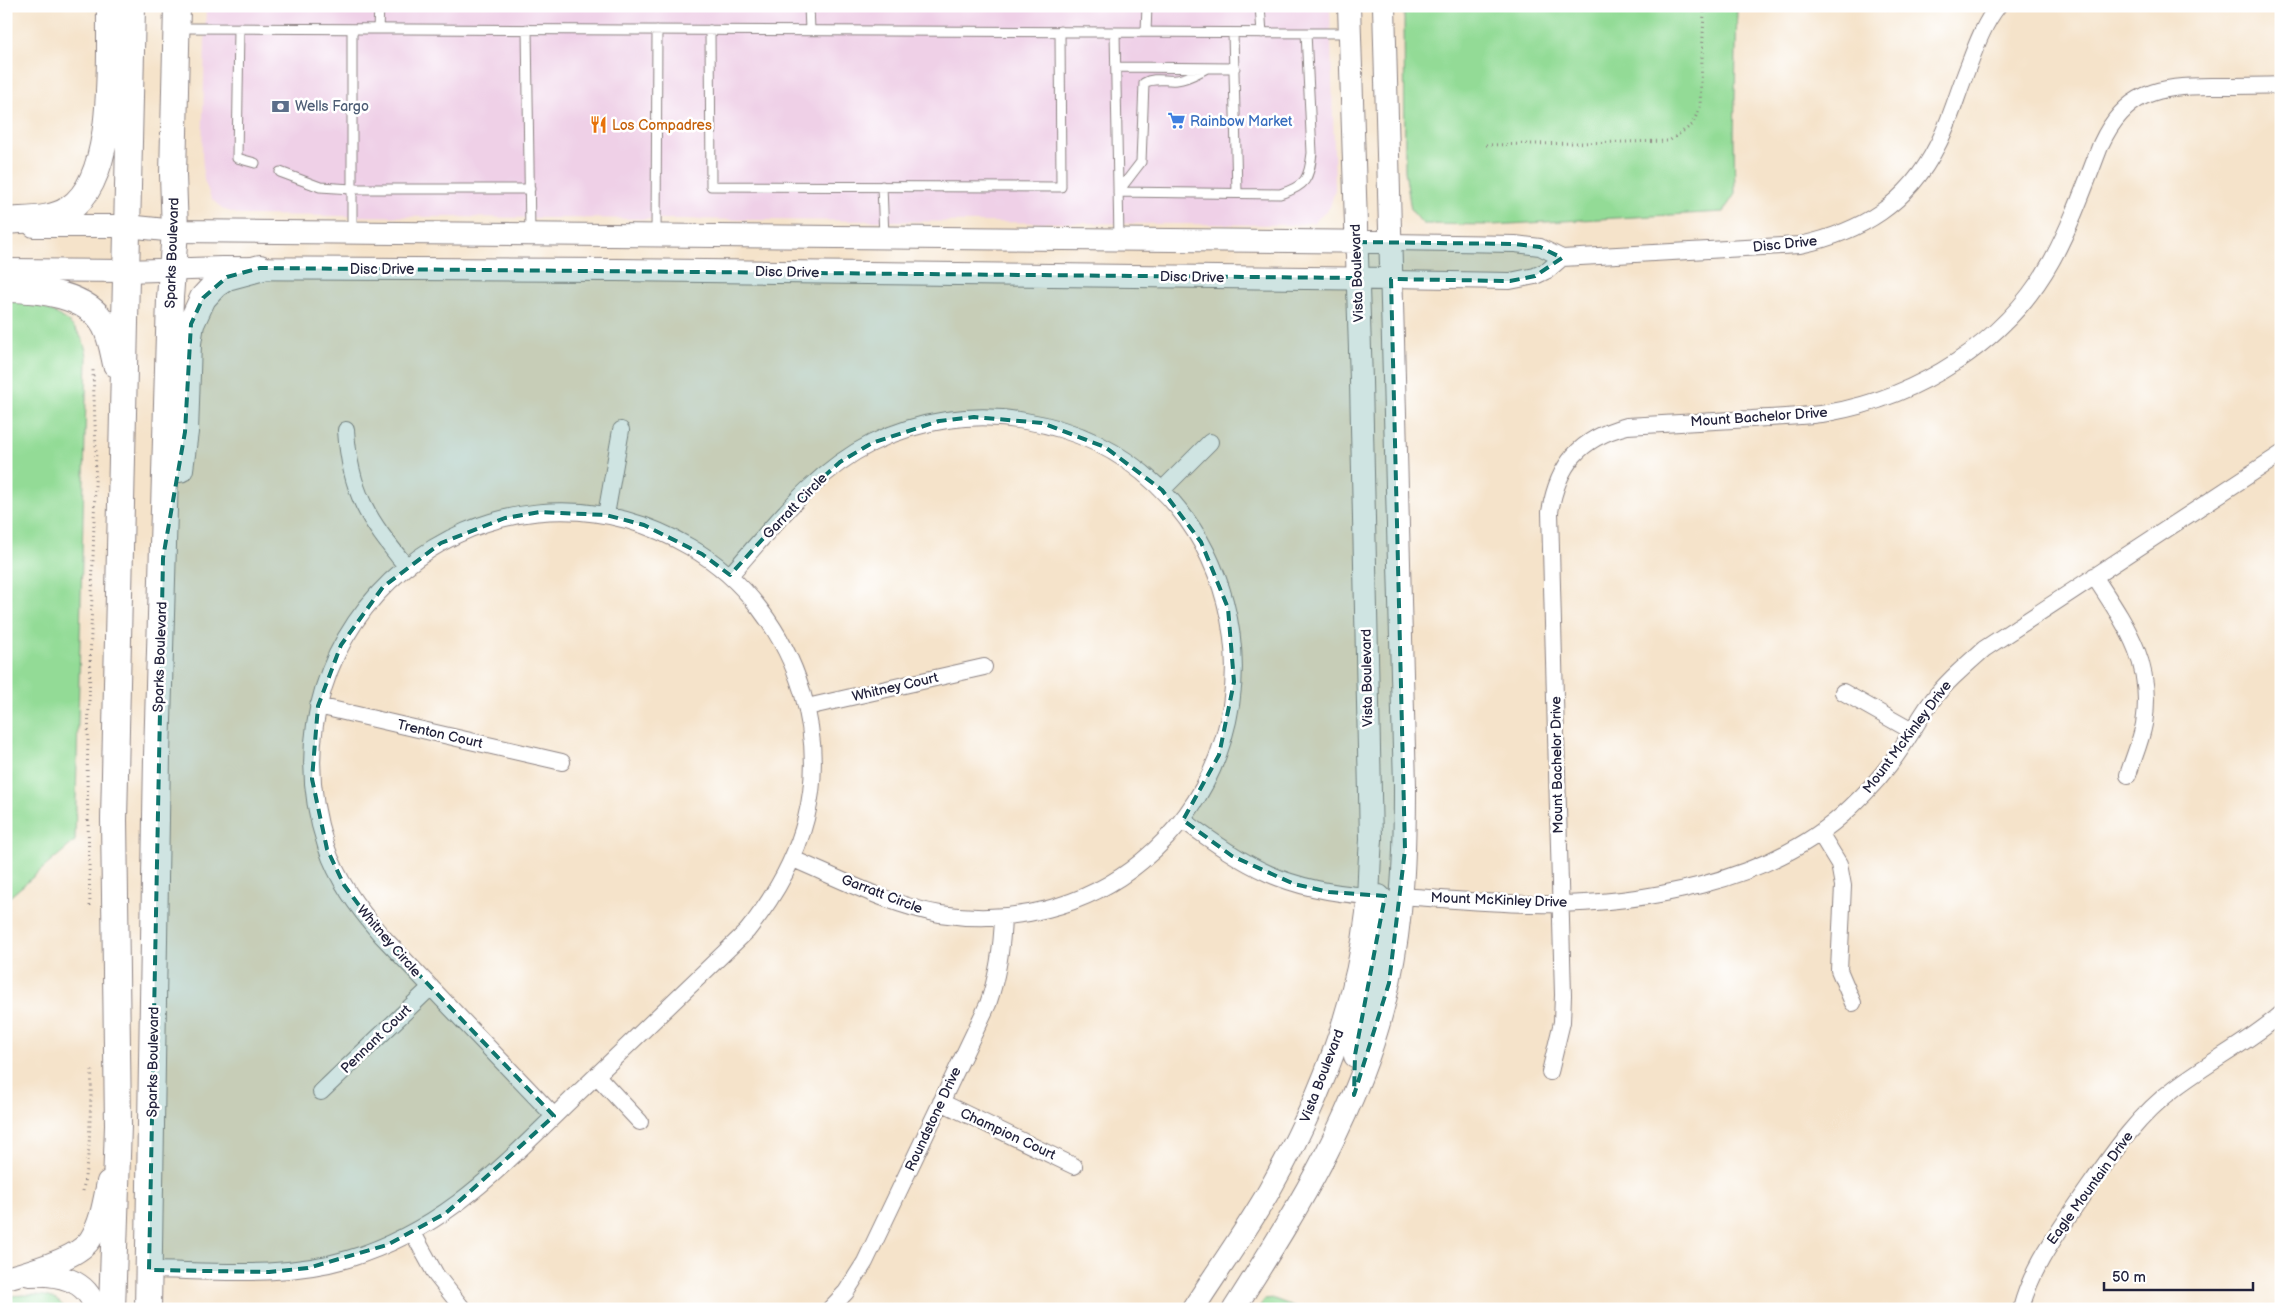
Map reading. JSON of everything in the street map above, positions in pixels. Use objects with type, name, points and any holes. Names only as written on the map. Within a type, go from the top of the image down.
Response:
[{"type":"main road","points":[[6,221],[51,217],[70,209],[86,191],[105,142],[108,121],[110,6]]},
{"type":"main road","points":[[112,1309],[118,1136],[114,820],[132,6]]},
{"type":"main road","name":"Vista Boulevard","points":[[1193,1309],[1268,1192],[1299,1135],[1317,1094],[1333,1053],[1348,1004],[1360,952],[1368,896],[1371,840],[1358,278],[1349,6]]},
{"type":"main road","points":[[1234,1309],[1299,1206],[1326,1155],[1354,1095],[1373,1041],[1389,983],[1402,896],[1405,850],[1404,739],[1384,6]]},
{"type":"main road","name":"Sparks Boulevard","points":[[148,1309],[157,756],[170,298],[173,270],[173,175],[177,17]]},
{"type":"main road","name":"Disc Drive","points":[[6,225],[127,226],[174,231],[1390,242]]},
{"type":"main road","points":[[163,558],[183,450],[188,343],[191,324],[204,298],[215,285],[227,277],[260,268]]},
{"type":"main road","name":"Disc Drive","points":[[6,270],[126,271],[260,268],[1391,279]]},
{"type":"main road","points":[[6,289],[47,291],[70,299],[89,309],[104,325],[113,348],[123,396]]},
{"type":"main road","points":[[1354,1095],[1355,1055],[1384,901],[1379,896],[1368,896]]},
{"type":"main road","points":[[115,918],[134,1058],[130,1219],[132,1249],[138,1261],[149,1270],[137,1280],[132,1294],[131,1309]]},
{"type":"main road","points":[[10,1277],[51,1263],[77,1251],[88,1242],[97,1228],[118,1136]]},
{"type":"main road","points":[[10,1277],[39,1274],[69,1279],[84,1289],[95,1309]]},
{"type":"street","name":"Disc Drive","points":[[1390,242],[1516,244],[1540,247],[1562,258],[1800,245],[1830,238],[1859,226],[1883,211],[1898,198],[1924,169],[1938,146],[1980,36],[1998,6]]},
{"type":"street","name":"Mount Bachelor Drive","points":[[1550,1072],[1562,1022],[1550,512],[1560,474],[1572,456],[1589,441],[1608,431],[1627,426],[1827,413],[1865,404],[1903,391],[1940,373],[1971,351],[1998,328],[2027,297],[2051,262],[2064,237],[2104,138],[2120,114],[2137,100],[2155,91],[2175,86],[2281,86]]},
{"type":"street","name":"Disc Drive","points":[[1391,279],[1510,281],[1535,276],[1548,270],[1562,258]]},
{"type":"street","name":"Garratt Circle","points":[[730,576],[798,500],[840,462],[872,443],[905,430],[939,421],[974,417],[1007,418],[1042,423],[1073,433],[1112,452],[1135,467],[1162,490],[1180,511],[1201,542],[1216,572],[1228,608],[1234,645],[1234,682],[1230,719],[1215,764],[1203,790],[1183,820],[1157,848],[1129,872],[1099,890],[1069,903],[1038,912],[1003,917],[972,918],[937,914],[904,905],[793,859]]},
{"type":"street","points":[[346,430],[348,459],[355,487],[365,511],[406,566]]},
{"type":"street","points":[[606,515],[621,430]]},
{"type":"street","points":[[1162,490],[1210,442]]},
{"type":"street","name":"Mount McKinley Drive","points":[[1402,896],[1529,904],[1616,900],[1675,891],[1729,877],[1769,862],[1820,832],[1850,809],[1877,781],[1931,702],[1956,673],[1984,649],[2281,454]]},
{"type":"street","name":"Whitney Circle","points":[[149,1270],[269,1272],[308,1268],[347,1259],[387,1245],[413,1233],[446,1213],[480,1187],[747,931],[768,905],[793,859],[805,825],[812,788],[812,750],[807,707],[797,673],[781,640],[762,610],[730,576],[702,554],[675,538],[644,525],[606,515],[572,512],[540,512],[505,518],[472,528],[440,543],[406,566],[383,587],[355,622],[341,645],[327,676],[318,706],[312,742],[312,779],[317,813],[327,849],[344,885],[362,913],[554,1116]]},
{"type":"street","points":[[2094,576],[2137,646],[2144,672],[2147,699],[2144,726],[2128,775]]},
{"type":"street","name":"Whitney Court","points":[[807,707],[984,667]]},
{"type":"street","points":[[1843,692],[1912,731]]},
{"type":"street","name":"Trenton Court","points":[[318,706],[562,762]]},
{"type":"street","points":[[1183,820],[1232,856],[1263,872],[1303,886],[1329,892],[1368,896]]},
{"type":"street","points":[[1820,832],[1829,844],[1838,864],[1843,886],[1838,970],[1853,1003]]},
{"type":"street","name":"Roundstone Drive","points":[[830,1309],[846,1292],[865,1262],[988,1004],[997,977],[1002,947],[1003,917]]},
{"type":"street","name":"Pennant Court","points":[[321,1092],[430,987]]},
{"type":"street","name":"Eagle Mountain Drive","points":[[2021,1309],[2030,1281],[2043,1253],[2121,1142],[2147,1112],[2174,1089],[2281,1014]]},
{"type":"street","points":[[597,1076],[640,1122]]},
{"type":"street","name":"Champion Court","points":[[941,1102],[1074,1166]]},
{"type":"street","points":[[413,1233],[436,1275],[463,1309]]},
{"type":"lane","points":[[378,6],[378,29]]},
{"type":"lane","points":[[809,6],[810,30]]},
{"type":"lane","points":[[1146,32],[1147,6]]},
{"type":"lane","points":[[1260,6],[1262,33]]},
{"type":"lane","points":[[177,17],[239,28],[1350,33]]},
{"type":"lane","points":[[239,28],[237,158],[255,163]]},
{"type":"lane","points":[[352,29],[352,232]]},
{"type":"lane","points":[[527,29],[530,234]]},
{"type":"lane","points":[[656,235],[657,30]]},
{"type":"lane","points":[[710,30],[711,186],[1061,187],[1060,31]]},
{"type":"lane","points":[[1115,32],[1119,240]]},
{"type":"lane","points":[[1233,33],[1237,192]]},
{"type":"lane","points":[[1118,192],[1280,194],[1295,190],[1303,184],[1310,171],[1312,153],[1306,33]]},
{"type":"lane","points":[[1116,67],[1235,68]]},
{"type":"lane","points":[[1118,192],[1141,162],[1144,83],[1151,79],[1178,80],[1192,76],[1207,68]]},
{"type":"lane","points":[[280,172],[320,187],[352,189],[530,189]]},
{"type":"lane","points":[[882,186],[884,238]]},
{"type":"path","points":[[1486,146],[1669,142],[1692,125],[1700,107],[1704,11],[1706,6]]},
{"type":"highlighted area","points":[[1357,242],[1515,244],[1540,247],[1562,258],[1535,276],[1510,281],[1391,279],[1405,850],[1389,983],[1354,1095],[1355,1055],[1385,896],[1329,892],[1294,884],[1232,856],[1183,820],[1219,755],[1234,682],[1228,608],[1201,542],[1162,490],[1105,447],[1042,423],[974,417],[939,421],[872,443],[840,462],[798,500],[730,575],[702,554],[644,525],[606,515],[540,512],[505,518],[441,543],[383,587],[341,645],[318,706],[312,779],[327,849],[344,885],[381,935],[554,1116],[446,1213],[387,1245],[308,1268],[269,1272],[149,1270],[163,558],[185,432],[191,324],[203,298],[227,277],[260,268],[1358,278]]},
{"type":"shaded area","points":[[206,6],[1330,6],[1335,189],[1330,207],[1315,222],[1295,225],[240,215],[222,209],[211,198],[204,180],[202,154]]},
{"type":"green space","points":[[1404,6],[1737,6],[1734,141],[1735,194],[1723,212],[1492,225],[1423,224],[1411,210],[1405,171]]},
{"type":"green space","points":[[6,299],[38,306],[67,321],[81,337],[87,356],[75,841],[6,900]]},
{"type":"green space","points":[[41,1295],[52,1298],[57,1300],[65,1309],[6,1309],[6,1296]]},
{"type":"green space","points":[[1274,1299],[1296,1307],[1258,1309],[1264,1300]]},
{"type":"place","name":"Wells Fargo","points":[[281,106]]},
{"type":"place","name":"Rainbow Market","points":[[1176,121]]},
{"type":"place","name":"Los Compadres","points":[[598,125]]}]
